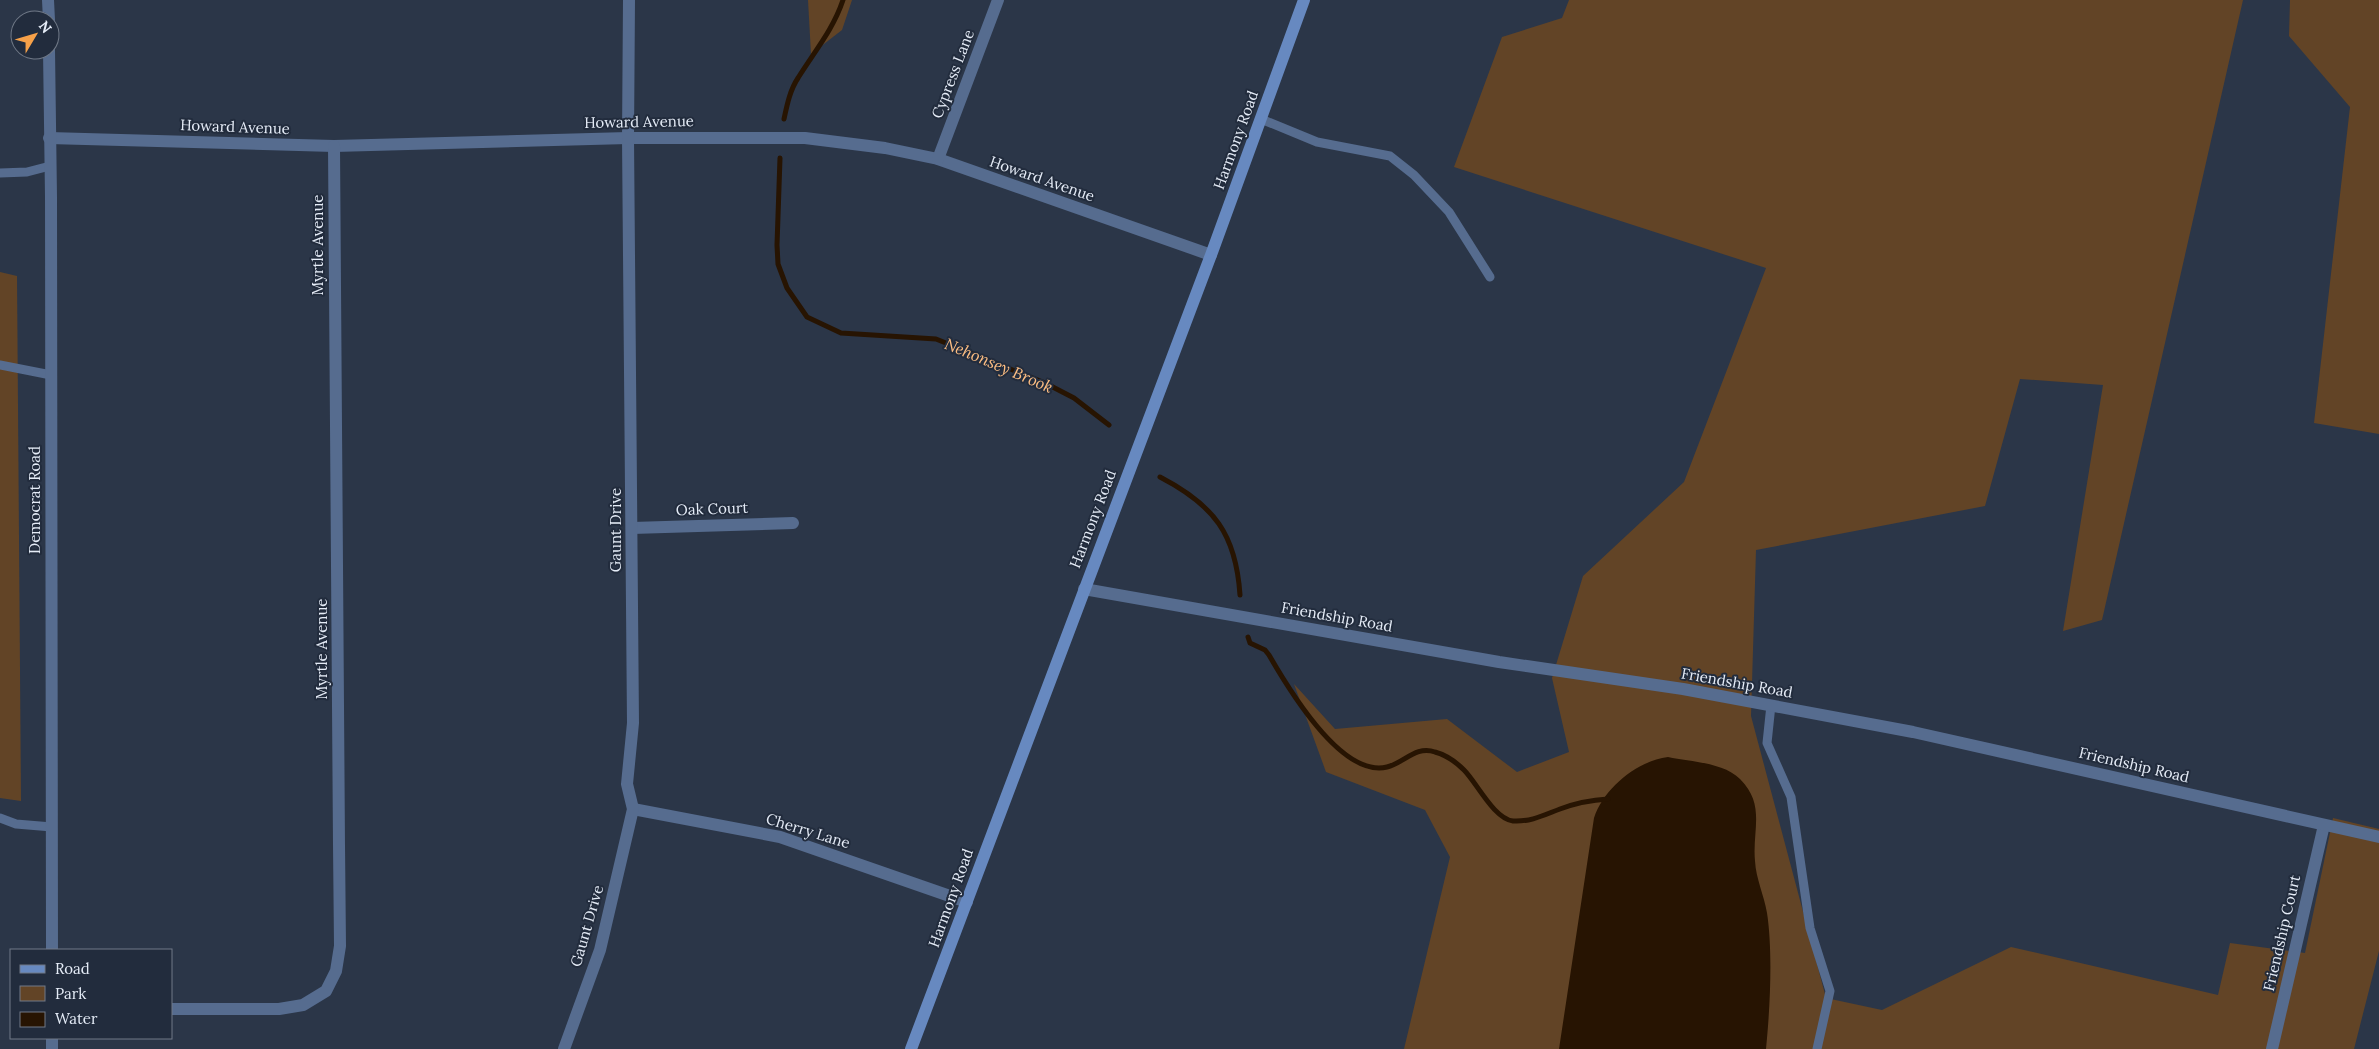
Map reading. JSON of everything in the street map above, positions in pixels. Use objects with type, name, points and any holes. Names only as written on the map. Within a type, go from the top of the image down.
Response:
[{"type":"main road","name":"Harmony Road","points":[[911,1049],[1211,255],[1304,0]]},
{"type":"street","name":"Gaunt Drive","points":[[564,1049],[600,950],[633,809],[627,784],[633,723],[628,138],[629,0]]},
{"type":"street","name":"Cypress Lane","points":[[938,159],[998,0]]},
{"type":"street","name":"Democrat Road","points":[[49,60],[52,949]]},
{"type":"street","name":"Howard Avenue","points":[[49,138],[334,146],[628,138],[805,138],[885,148],[938,159],[1211,255]]},
{"type":"street","name":"Myrtle Avenue","points":[[172,1009],[279,1009],[303,1005],[326,991],[336,971],[340,946],[340,854],[334,146]]},
{"type":"street","name":"Oak Court","points":[[632,528],[793,523]]},
{"type":"street","name":"Friendship Road","points":[[1084,589],[1490,661],[1683,689],[1913,732],[2379,837]]},
{"type":"street","name":"Cherry Lane","points":[[633,809],[780,837],[968,902]]},
{"type":"street","name":"Friendship Court","points":[[2272,1049],[2324,825]]},
{"type":"lane","points":[[1261,119],[1317,142],[1390,156],[1414,175],[1449,212],[1490,277]]},
{"type":"lane","points":[[0,173],[27,172],[50,166]]},
{"type":"lane","points":[[0,365],[51,375]]},
{"type":"lane","points":[[1771,705],[1767,743],[1791,797],[1810,928],[1830,991],[1817,1049]]},
{"type":"lane","points":[[0,818],[16,824],[52,827]]},
{"type":"green space","points":[[808,0],[852,0],[842,30],[811,54]]},
{"type":"green space","points":[[1569,0],[2243,0],[2102,620],[2063,631],[2103,385],[2020,379],[1985,506],[1756,550],[1751,716],[1826,998],[1882,1010],[2011,947],[2218,995],[2230,943],[2305,953],[2333,818],[2379,829],[2379,951],[2354,1049],[1404,1049],[1450,857],[1425,810],[1326,772],[1294,684],[1335,729],[1447,719],[1517,772],[1569,752],[1552,678],[1583,576],[1684,482],[1766,268],[1454,167],[1502,37],[1562,18]]},
{"type":"green space","points":[[2290,0],[2379,0],[2379,434],[2314,423],[2350,107],[2289,36]]},
{"type":"green space","points":[[0,272],[17,276],[21,801],[0,798]]},
{"type":"water","points":[[1668,757],[1725,769],[1740,779],[1753,798],[1756,818],[1756,868],[1767,913],[1770,945],[1770,999],[1766,1049],[1559,1049],[1594,818],[1605,796],[1623,778],[1645,764]]},
{"type":"waterway","name":"Nehonsey Brook","points":[[784,119],[795,83],[829,31],[843,0]]},
{"type":"waterway","name":"Nehonsey Brook","points":[[780,158],[778,264],[787,288],[807,317],[841,333],[936,339],[1045,383],[1074,398],[1109,425]]},
{"type":"waterway","name":"Nehonsey Brook","points":[[1160,477],[1195,499],[1219,524],[1227,538],[1233,555],[1238,574],[1240,595]]},
{"type":"waterway","name":"Nehonsey Brook","points":[[1248,637],[1250,643],[1265,650],[1269,655],[1289,688],[1318,728],[1334,745],[1352,759],[1370,767],[1387,767],[1422,751],[1428,750],[1439,753],[1461,767],[1499,814],[1513,821],[1543,816],[1578,803],[1608,799]]}]
